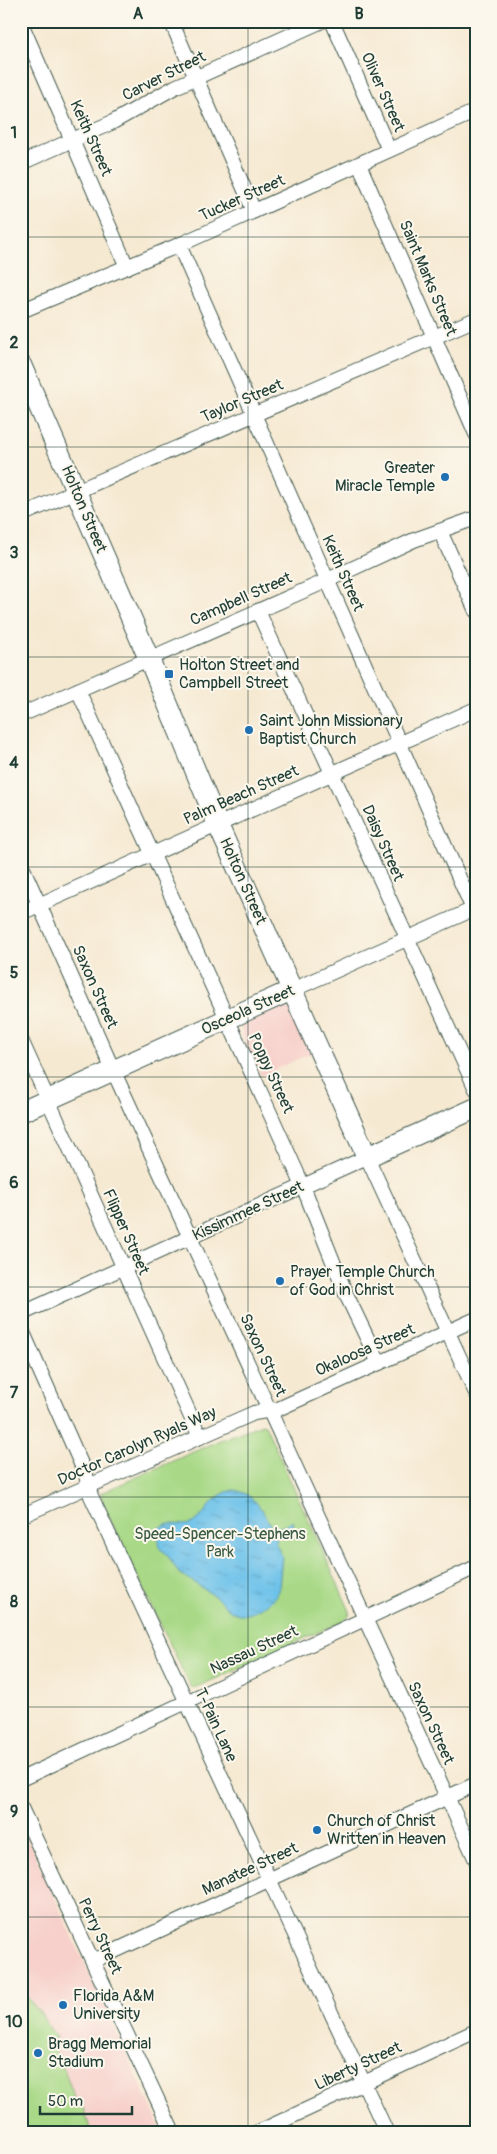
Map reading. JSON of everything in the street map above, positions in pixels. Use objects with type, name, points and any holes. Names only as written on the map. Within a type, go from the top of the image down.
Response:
[{"type":"street","points":[[171,21],[254,211]]},
{"type":"street","name":"Carver Street","points":[[21,163],[113,122],[175,87],[322,21]]},
{"type":"street","name":"Oliver Street","points":[[332,21],[389,150]]},
{"type":"street","name":"Keith Street","points":[[21,23],[128,267]]},
{"type":"street","name":"Tucker Street","points":[[21,311],[179,245],[476,111]]},
{"type":"street","name":"Saint Marks Street","points":[[359,164],[476,434]]},
{"type":"street","name":"Keith Street","points":[[179,245],[475,911]]},
{"type":"street","name":"Taylor Street","points":[[21,515],[476,319]]},
{"type":"street","name":"Holton Street","points":[[21,365],[149,659],[218,825],[367,1157],[476,1393]]},
{"type":"street","name":"Campbell Street","points":[[21,715],[327,581],[408,543],[476,518]]},
{"type":"street","points":[[440,531],[476,611]]},
{"type":"street","name":"Daisy Street","points":[[258,611],[476,1089]]},
{"type":"street","name":"Poppy Street","points":[[78,690],[303,1186],[324,1233],[346,1294],[379,1363]]},
{"type":"street","name":"Palm Beach Street","points":[[21,913],[476,709]]},
{"type":"street","name":"Saxon Street","points":[[21,864],[113,1070],[476,1860]]},
{"type":"street","name":"Osceola Street","points":[[21,1112],[407,939],[475,911]]},
{"type":"street","name":"Flipper Street","points":[[21,1040],[200,1437]]},
{"type":"street","name":"Kissimmee Street","points":[[21,1314],[476,1108]]},
{"type":"street","name":"Okaloosa Street","points":[[269,1410],[278,1409],[476,1319]]},
{"type":"street","name":"T-Pain Lane","points":[[21,1328],[89,1486],[91,1496],[387,2133]]},
{"type":"street","name":"Doctor Carolyn Ryals Way","points":[[21,1516],[254,1413],[269,1410]]},
{"type":"street","name":"Nassau Street","points":[[21,1779],[476,1567]]},
{"type":"street","name":"Manatee Street","points":[[93,1961],[476,1784]]},
{"type":"street","name":"Perry Street","points":[[21,1808],[173,2133]]},
{"type":"street","name":"Liberty Street","points":[[256,2133],[476,2031]]},
{"type":"shaded area","points":[[285,1006],[291,1010],[311,1053],[261,1076],[243,1037],[241,1027]]},
{"type":"shaded area","name":"Florida A&M University","points":[[21,1825],[45,1877],[163,2133],[21,2133]]},
{"type":"green space","name":"Speed-Spencer-Stephens Park","points":[[262,1424],[265,1425],[350,1611],[349,1616],[343,1621],[195,1688],[191,1688],[103,1504],[101,1493],[220,1440]]},
{"type":"green space","name":"Bragg Memorial Stadium","points":[[21,1990],[41,2014],[56,2038],[49,2041],[62,2064],[76,2101],[82,2100],[91,2133],[21,2133]]},
{"type":"water","points":[[234,1490],[242,1492],[254,1500],[263,1511],[273,1531],[293,1521],[294,1525],[276,1537],[275,1542],[282,1556],[279,1588],[276,1595],[269,1603],[248,1614],[230,1611],[216,1597],[178,1572],[166,1553],[160,1549],[157,1530],[169,1524],[187,1525],[196,1522],[213,1501],[226,1492]]},
{"type":"place","name":"Greater Miracle Temple","points":[[445,477]]},
{"type":"place","name":"Holton Street and Campbell Street","points":[[169,674]]},
{"type":"place","name":"Saint John Missionary Baptist Church","points":[[249,730]]},
{"type":"place","name":"Prayer Temple Church of God in Christ","points":[[280,1281]]},
{"type":"place","name":"Church of Christ Written in Heaven","points":[[317,1830]]},
{"type":"place","name":"Florida A&M University","points":[[63,2005]]},
{"type":"place","name":"Bragg Memorial Stadium","points":[[38,2053]]}]
